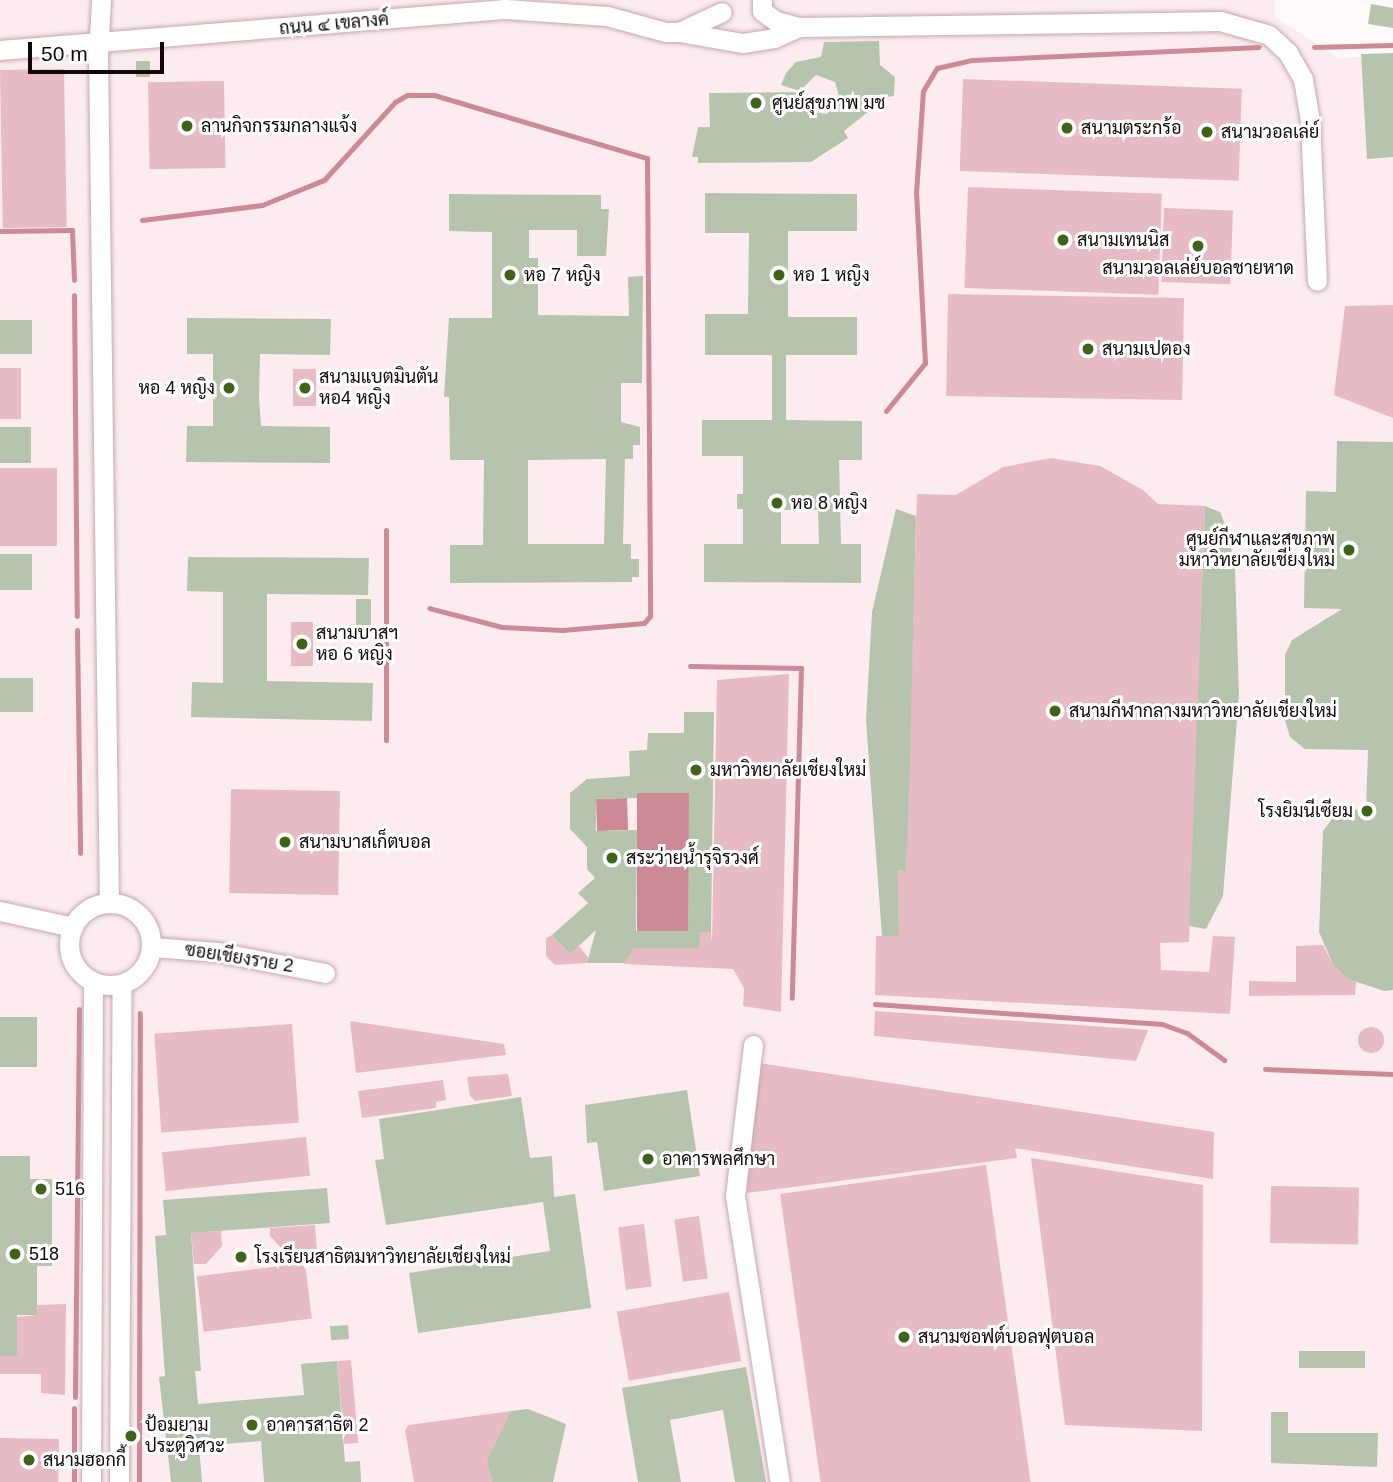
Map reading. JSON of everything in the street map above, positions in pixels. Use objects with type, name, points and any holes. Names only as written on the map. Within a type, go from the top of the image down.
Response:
[{"type":"street","points":[[101,0],[109,903]]},
{"type":"street","points":[[762,0],[762,11],[776,21],[799,27],[1220,21],[1269,35],[1288,53],[1303,79],[1310,121],[1317,281]]},
{"type":"street","points":[[672,32],[727,5]]},
{"type":"street","name":"ถนน ๔ เขลางค์","points":[[0,50],[100,45],[505,9],[607,16],[672,32],[743,43],[774,38],[799,27]]},
{"type":"street","points":[[109,903],[136,913],[150,934],[151,947],[138,975],[122,985],[93,982],[78,970],[69,949],[73,927],[89,909],[109,903]]},
{"type":"street","points":[[0,911],[73,927]]},
{"type":"street","name":"ซอยเชียงราย 2","points":[[151,947],[218,952],[326,973]]},
{"type":"street","points":[[91,1482],[93,982]]},
{"type":"street","points":[[119,1482],[122,985]]},
{"type":"street","points":[[753,1045],[735,1196],[780,1482]]},
{"type":"shaded area","name":"มหาวิทยาลัยเชียงใหม่","points":[[0,0],[1275,0],[1274,16],[1338,58],[1393,55],[1393,1482],[0,1482]]},
{"type":"shaded area","points":[[64,69],[67,227],[3,228],[0,70]]},
{"type":"shaded area","name":"สนามตระกร้อ","points":[[963,79],[1242,89],[1239,181],[960,171]]},
{"type":"shaded area","name":"ลานกิจกรรมกลางแจ้ง","points":[[224,81],[226,168],[150,169],[148,82]]},
{"type":"shaded area","name":"สนามเทนนิส","points":[[968,187],[1162,194],[1158,295],[964,288]]},
{"type":"shaded area","name":"สนามวอลเล่ย์บอลชายหาด","points":[[1164,208],[1233,210],[1230,284],[1161,282]]},
{"type":"shaded area","name":"สนามเปตอง","points":[[948,294],[1184,298],[1182,400],[946,396]]},
{"type":"shaded area","points":[[1393,305],[1393,418],[1334,395],[1345,306]]},
{"type":"shaded area","points":[[0,368],[21,368],[21,419],[0,419]]},
{"type":"shaded area","name":"สนามแบตมินตัน หอ4 หญิง","points":[[293,369],[316,369],[316,406],[293,406]]},
{"type":"shaded area","name":"สนามกีฬากลางมหาวิทยาลัยเชียงใหม่","points":[[1051,458],[1100,466],[1143,490],[1158,504],[1205,506],[1189,942],[1160,943],[1161,970],[1209,972],[1213,936],[1235,937],[1230,1014],[875,995],[876,936],[899,936],[898,870],[906,870],[917,494],[956,495],[1003,467]]},
{"type":"shaded area","points":[[0,468],[57,468],[57,546],[0,546]]},
{"type":"shaded area","name":"สนามบาสฯ หอ 6 หญิง","points":[[291,622],[313,622],[313,666],[291,666]]},
{"type":"shaded area","points":[[789,674],[781,1012],[743,1006],[744,988],[733,969],[624,964],[623,959],[634,948],[698,948],[700,932],[711,932],[712,942],[717,680]]},
{"type":"shaded area","name":"สนามบาสเก็ตบอล","points":[[231,789],[340,791],[338,895],[229,893]]},
{"type":"shaded area","points":[[637,793],[689,793],[689,931],[637,931]]},
{"type":"shaded area","points":[[627,798],[628,830],[597,831],[596,799]]},
{"type":"shaded area","points":[[552,935],[570,954],[579,946],[588,957],[587,963],[555,965],[546,956],[546,938]]},
{"type":"shaded area","points":[[1323,945],[1333,964],[1356,982],[1355,995],[1249,996],[1249,981],[1296,982],[1296,946]]},
{"type":"shaded area","points":[[875,1011],[1148,1030],[1136,1061],[874,1036]]},
{"type":"shaded area","points":[[350,1021],[504,1044],[506,1055],[356,1073]]},
{"type":"shaded area","points":[[292,1024],[299,1123],[161,1132],[154,1034]]},
{"type":"shaded area","points":[[1371,1027],[1380,1031],[1384,1040],[1380,1049],[1371,1053],[1362,1049],[1358,1040],[1362,1031]]},
{"type":"shaded area","points":[[758,1063],[1214,1132],[1213,1179],[1015,1148],[1017,1158],[747,1193]]},
{"type":"shaded area","points":[[508,1074],[512,1096],[475,1101],[470,1096],[467,1077]]},
{"type":"shaded area","points":[[443,1080],[446,1100],[436,1102],[436,1108],[362,1118],[358,1091]]},
{"type":"shaded area","points":[[306,1137],[310,1176],[166,1191],[162,1152]]},
{"type":"shaded area","name":"สนามซอฟต์บอลฟุตบอล","points":[[1031,1158],[1203,1185],[1202,1431],[1065,1425]]},
{"type":"shaded area","name":"สนามซอฟต์บอลฟุตบอล","points":[[986,1165],[1031,1482],[821,1482],[780,1194]]},
{"type":"shaded area","points":[[1271,1186],[1359,1188],[1358,1245],[1270,1243]]},
{"type":"shaded area","points":[[699,1216],[708,1278],[683,1282],[674,1219]]},
{"type":"shaded area","points":[[644,1224],[652,1287],[626,1290],[618,1227]]},
{"type":"shaded area","points":[[315,1225],[317,1252],[288,1255],[270,1236],[270,1228]]},
{"type":"shaded area","points":[[221,1231],[222,1246],[206,1264],[194,1264],[191,1233]]},
{"type":"shaded area","points":[[305,1263],[312,1319],[204,1332],[197,1276]]},
{"type":"shaded area","points":[[729,1292],[741,1361],[629,1381],[617,1312]]},
{"type":"shaded area","points":[[66,1304],[65,1395],[41,1393],[41,1374],[0,1374],[0,1356],[17,1355],[17,1317],[37,1315],[37,1305]]},
{"type":"shaded area","points":[[351,1360],[358,1443],[344,1444],[337,1361]]},
{"type":"shaded area","points":[[511,1411],[493,1482],[414,1482],[405,1430],[409,1425]]},
{"type":"shaded area","name":"สนามฮอกกี้","points":[[0,1438],[59,1439],[58,1482],[0,1482]]},
{"type":"building","points":[[1371,4],[1393,8],[1393,28],[1368,24]]},
{"type":"building","name":"ศูนย์สุขภาพ มช","points":[[879,41],[880,65],[895,77],[894,96],[887,97],[844,131],[848,138],[811,162],[698,163],[698,157],[692,157],[698,127],[710,127],[709,93],[800,92],[808,111],[827,114],[840,100],[835,82],[816,75],[800,91],[781,85],[786,73],[796,62],[821,57],[824,42]]},
{"type":"building","points":[[1393,53],[1393,157],[1367,159],[1361,54]]},
{"type":"building","points":[[136,61],[150,61],[150,77],[136,77]]},
{"type":"building","points":[[705,193],[857,194],[857,231],[788,231],[788,317],[857,317],[857,355],[786,355],[786,420],[862,421],[862,460],[839,460],[841,544],[861,544],[861,583],[704,582],[704,544],[743,544],[743,509],[737,509],[737,494],[743,494],[743,456],[702,456],[702,420],[772,420],[772,355],[705,355],[705,314],[748,314],[749,233],[705,233]],"holes":[[[781,510],[818,510],[819,544],[781,544]]]},
{"type":"building","points":[[449,194],[601,195],[601,209],[609,209],[606,256],[577,256],[577,230],[529,230],[529,258],[538,258],[538,315],[629,316],[628,277],[643,276],[642,383],[621,383],[621,422],[640,427],[640,445],[633,445],[633,459],[625,459],[623,544],[631,544],[631,559],[639,559],[639,577],[632,577],[632,582],[450,583],[450,545],[483,545],[484,460],[450,460],[449,397],[444,397],[449,318],[492,318],[492,232],[449,231]],"holes":[[[606,459],[604,544],[528,544],[528,460]]]},
{"type":"building","name":"หอ 4 หญิง","points":[[187,318],[331,319],[330,355],[260,354],[259,398],[261,426],[330,427],[330,463],[186,462],[187,426],[213,426],[213,354],[187,354]]},
{"type":"building","points":[[0,320],[32,320],[32,354],[0,354]]},
{"type":"building","points":[[0,427],[31,427],[31,463],[0,463]]},
{"type":"building","name":"โรงยิมนีเซียม","points":[[1337,441],[1393,442],[1393,990],[1384,991],[1348,979],[1333,964],[1319,932],[1323,831],[1337,812],[1366,809],[1368,750],[1305,749],[1290,737],[1285,720],[1285,655],[1292,640],[1342,609],[1304,608],[1306,491],[1336,492]]},
{"type":"building","points":[[1205,506],[1220,512],[1228,531],[1235,569],[1239,694],[1223,896],[1206,929],[1189,926]]},
{"type":"building","points":[[896,509],[916,516],[910,766],[906,871],[898,870],[899,936],[882,936],[866,720],[872,612]]},
{"type":"building","points":[[0,554],[32,554],[32,590],[0,590]]},
{"type":"building","points":[[188,557],[369,558],[368,595],[267,594],[267,681],[373,683],[372,721],[191,717],[192,682],[223,683],[223,592],[187,591]]},
{"type":"building","points":[[356,599],[371,599],[371,632],[356,632]]},
{"type":"building","points":[[0,678],[33,678],[33,712],[0,712]]},
{"type":"building","name":"สระว่ายน้ำรุจิรวงศ์","points":[[684,712],[714,712],[711,932],[700,932],[699,948],[634,948],[624,963],[587,963],[596,930],[570,954],[552,935],[588,903],[578,893],[595,878],[587,869],[587,847],[570,829],[570,793],[587,779],[630,776],[629,751],[647,750],[648,733],[684,733]],"holes":[[[637,793],[689,793],[688,931],[636,931],[637,830],[596,831],[596,799],[637,798]]]},
{"type":"building","points":[[0,1017],[37,1017],[37,1067],[0,1067]]},
{"type":"building","name":"อาคารพลศึกษา","points":[[687,1090],[700,1176],[604,1191],[597,1142],[587,1143],[585,1105]]},
{"type":"building","points":[[521,1097],[530,1158],[552,1156],[554,1197],[575,1194],[591,1308],[418,1333],[409,1273],[550,1251],[543,1202],[386,1225],[375,1160],[384,1159],[379,1119]]},
{"type":"building","points":[[0,1156],[30,1156],[30,1179],[52,1179],[52,1266],[37,1266],[37,1315],[17,1315],[17,1356],[0,1356]]},
{"type":"building","points":[[327,1188],[330,1223],[191,1233],[201,1371],[195,1371],[198,1404],[304,1395],[301,1364],[337,1361],[345,1462],[360,1461],[361,1482],[264,1482],[261,1441],[199,1446],[202,1482],[171,1482],[159,1377],[165,1376],[155,1236],[166,1235],[163,1200]]},
{"type":"building","points":[[348,1325],[349,1339],[331,1340],[330,1326]]},
{"type":"building","points":[[1299,1351],[1365,1351],[1365,1368],[1299,1368]]},
{"type":"building","points":[[746,1367],[766,1482],[735,1482],[723,1410],[670,1420],[681,1482],[638,1482],[622,1388]]},
{"type":"building","points":[[528,1409],[566,1424],[553,1482],[493,1482],[487,1461],[511,1411]]},
{"type":"building","points":[[1271,1412],[1288,1412],[1288,1433],[1378,1433],[1377,1467],[1271,1463]]},
{"type":"waterway","points":[[1314,47],[1393,45]]},
{"type":"waterway","points":[[886,411],[925,363],[916,193],[923,91],[937,68],[972,60],[1259,47]]},
{"type":"waterway","points":[[142,220],[262,205],[324,180],[395,102],[407,95],[434,95],[647,158],[650,616],[644,623],[562,630],[502,627],[429,608]]},
{"type":"waterway","points":[[0,231],[72,230],[74,280]]},
{"type":"waterway","points":[[74,295],[77,616]]},
{"type":"waterway","points":[[386,530],[386,740]]},
{"type":"waterway","points":[[77,630],[80,853]]},
{"type":"waterway","points":[[690,666],[801,668],[792,998]]},
{"type":"waterway","points":[[875,1004],[1162,1024],[1187,1033],[1224,1060]]},
{"type":"waterway","points":[[75,1397],[79,1009]]},
{"type":"waterway","points":[[139,1482],[140,1013]]},
{"type":"waterway","points":[[1265,1069],[1393,1074]]},
{"type":"waterway","points":[[74,1408],[74,1482]]},
{"type":"place","name":"ศูนย์สุขภาพ มช","points":[[756,103]]},
{"type":"place","name":"ลานกิจกรรมกลางแจ้ง","points":[[187,126]]},
{"type":"place","name":"สนามตระกร้อ","points":[[1067,128]]},
{"type":"place","name":"สนามวอลเล่ย์","points":[[1207,132]]},
{"type":"place","name":"สนามเทนนิส","points":[[1063,240]]},
{"type":"place","name":"สนามวอลเล่ย์บอลชายหาด","points":[[1198,246]]},
{"type":"place","name":"หอ 7 หญิง","points":[[510,275]]},
{"type":"place","name":"หอ 1 หญิง","points":[[779,275]]},
{"type":"place","name":"สนามเปตอง","points":[[1088,349]]},
{"type":"place","name":"หอ 4 หญิง","points":[[229,388]]},
{"type":"place","name":"สนามแบตมินตัน หอ4 หญิง","points":[[305,388]]},
{"type":"place","name":"หอ 8 หญิง","points":[[777,503]]},
{"type":"place","name":"ศูนย์กีฬาและสุขภาพ มหาวิทยาลัยเชียงใหม่","points":[[1349,550]]},
{"type":"place","name":"สนามบาสฯ หอ 6 หญิง","points":[[302,644]]},
{"type":"place","name":"สนามกีฬากลางมหาวิทยาลัยเชียงใหม่","points":[[1055,711]]},
{"type":"place","name":"มหาวิทยาลัยเชียงใหม่","points":[[696,770]]},
{"type":"place","name":"โรงยิมนีเซียม","points":[[1367,811]]},
{"type":"place","name":"สนามบาสเก็ตบอล","points":[[285,842]]},
{"type":"place","name":"สระว่ายน้ำรุจิรวงศ์","points":[[612,858]]},
{"type":"place","name":"อาคารพลศึกษา","points":[[648,1159]]},
{"type":"place","name":"516","points":[[41,1189]]},
{"type":"place","name":"518","points":[[15,1254]]},
{"type":"place","name":"โรงเรียนสาธิตมหาวิทยาลัยเชียงใหม่","points":[[241,1257]]},
{"type":"place","name":"สนามซอฟต์บอลฟุตบอล","points":[[904,1337]]},
{"type":"place","name":"อาคารสาธิต 2","points":[[252,1425]]},
{"type":"place","name":"ป้อมยาม ประตูวิศวะ","points":[[131,1436]]},
{"type":"place","name":"สนามฮอกกี้","points":[[29,1460]]}]
